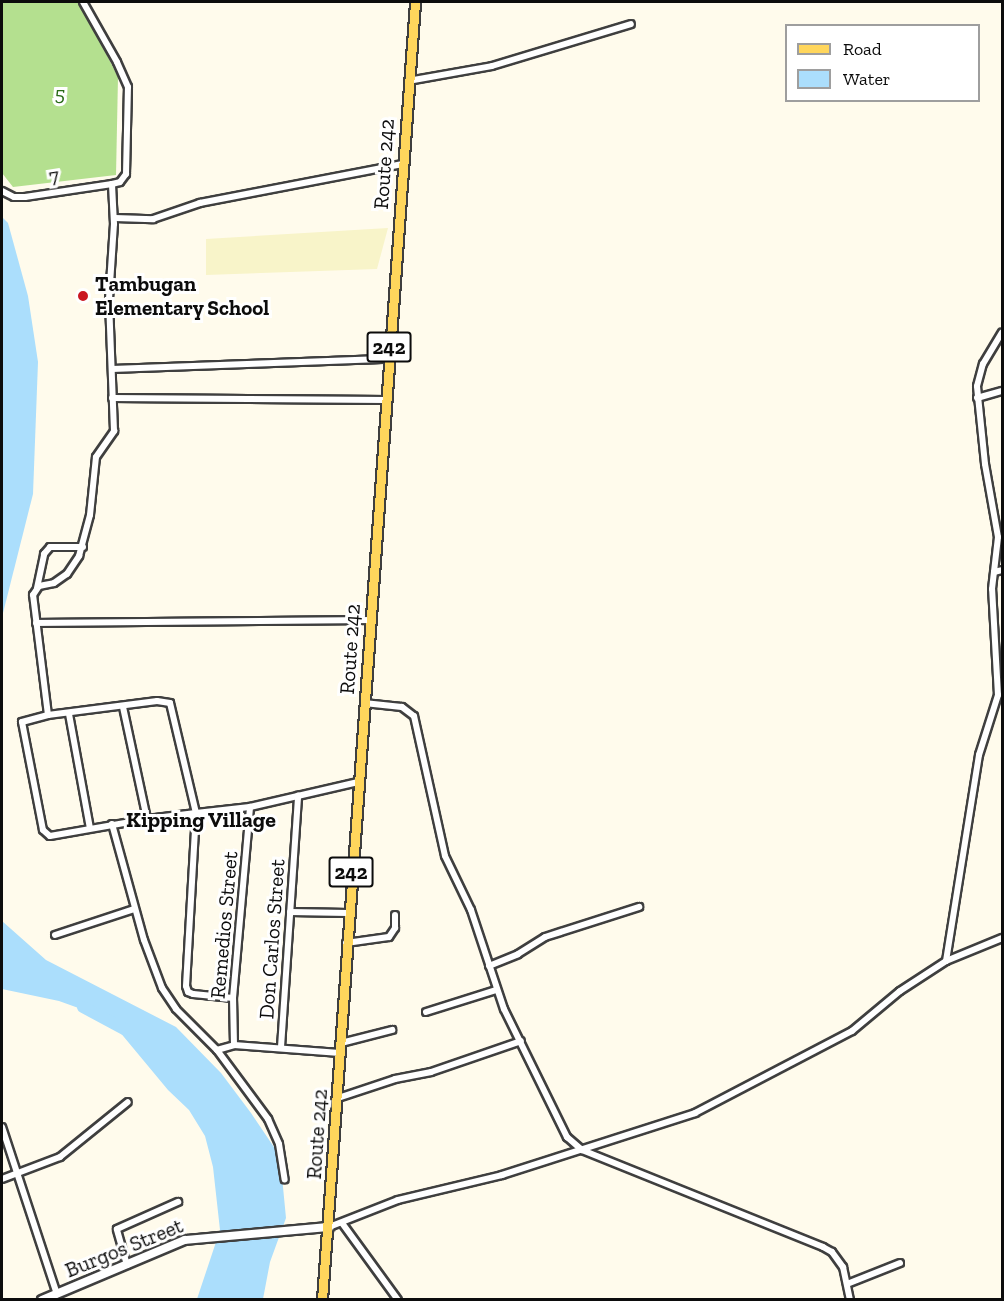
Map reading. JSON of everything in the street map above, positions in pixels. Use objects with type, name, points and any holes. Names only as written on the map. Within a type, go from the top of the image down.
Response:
[{"type":"main road","name":"Route 242","points":[[322,1299],[338,1098],[357,782],[415,2]]},
{"type":"street","points":[[37,588],[54,583],[67,574],[83,547],[90,515],[96,457],[114,434],[110,290],[115,218],[112,184],[120,182],[126,174],[128,87],[117,62],[83,2]]},
{"type":"street","points":[[408,81],[492,66],[631,24]]},
{"type":"street","points":[[115,218],[153,219],[208,201],[402,164]]},
{"type":"street","name":"7","points":[[2,191],[14,196],[25,197],[112,184]]},
{"type":"street","points":[[946,961],[979,755],[998,695],[992,589],[998,537],[986,473],[977,398],[979,375],[1002,332]]},
{"type":"street","points":[[112,369],[388,359]]},
{"type":"street","points":[[977,398],[1002,391]]},
{"type":"street","points":[[112,398],[386,400]]},
{"type":"street","points":[[48,716],[33,595],[37,588],[44,554],[50,547],[83,547]]},
{"type":"street","points":[[994,572],[1002,570]]},
{"type":"street","points":[[36,623],[370,620]]},
{"type":"street","points":[[233,998],[193,994],[188,992],[186,986],[196,813],[173,709],[165,701],[27,719],[21,726],[45,834],[50,836],[112,824],[147,819],[196,813],[250,807],[357,782]]},
{"type":"street","points":[[364,703],[402,707],[414,716],[445,856],[471,910],[496,990],[563,1130],[582,1150],[823,1247],[838,1259],[850,1299]]},
{"type":"street","points":[[123,707],[147,819]]},
{"type":"street","points":[[69,714],[90,828]]},
{"type":"street","name":"Don Carlos Street","points":[[281,1047],[298,796]]},
{"type":"street","name":"Remedios Street","points":[[234,1045],[233,998],[250,807]]},
{"type":"street","points":[[112,824],[134,909],[162,988],[176,1009],[217,1050],[268,1119],[279,1144],[285,1180]]},
{"type":"street","points":[[489,966],[518,954],[545,937],[639,907]]},
{"type":"street","points":[[55,935],[134,909]]},
{"type":"street","points":[[290,912],[348,913]]},
{"type":"street","points":[[346,943],[389,937],[395,928],[395,915]]},
{"type":"street","points":[[329,1227],[398,1200],[502,1175],[695,1113],[780,1070],[859,1026],[900,991],[946,961],[1002,938]]},
{"type":"street","points":[[426,1012],[496,990]]},
{"type":"street","points":[[217,1050],[234,1045],[341,1048],[392,1030]]},
{"type":"street","points":[[338,1098],[394,1079],[431,1072],[521,1041]]},
{"type":"street","points":[[2,1179],[70,1151],[128,1102]]},
{"type":"street","points":[[2,1127],[58,1297]]},
{"type":"street","points":[[127,1265],[117,1229],[178,1202]]},
{"type":"street","points":[[342,1223],[398,1299]]},
{"type":"street","name":"Burgos Street","points":[[42,1299],[58,1297],[173,1244],[205,1236],[329,1227]]},
{"type":"street","points":[[847,1284],[900,1263]]},
{"type":"shaded area","points":[[388,228],[377,269],[206,275],[206,239]]},
{"type":"green space","name":"5","points":[[2,2],[80,2],[118,77],[116,175],[13,187],[2,173]]},
{"type":"water","points":[[2,217],[8,223],[28,296],[38,362],[33,494],[2,617]]},
{"type":"water","points":[[2,921],[46,960],[176,1027],[221,1073],[251,1113],[280,1156],[286,1218],[270,1262],[263,1299],[197,1299],[220,1230],[213,1167],[205,1136],[189,1110],[168,1090],[109,1019],[59,1001],[2,989]]},
{"type":"waterway","points":[[83,1007],[124,1029]]},
{"type":"place","name":"Tambugan Elementary School","points":[[83,296]]},
{"type":"district","name":"Kipping Village","points":[[201,820]]}]
